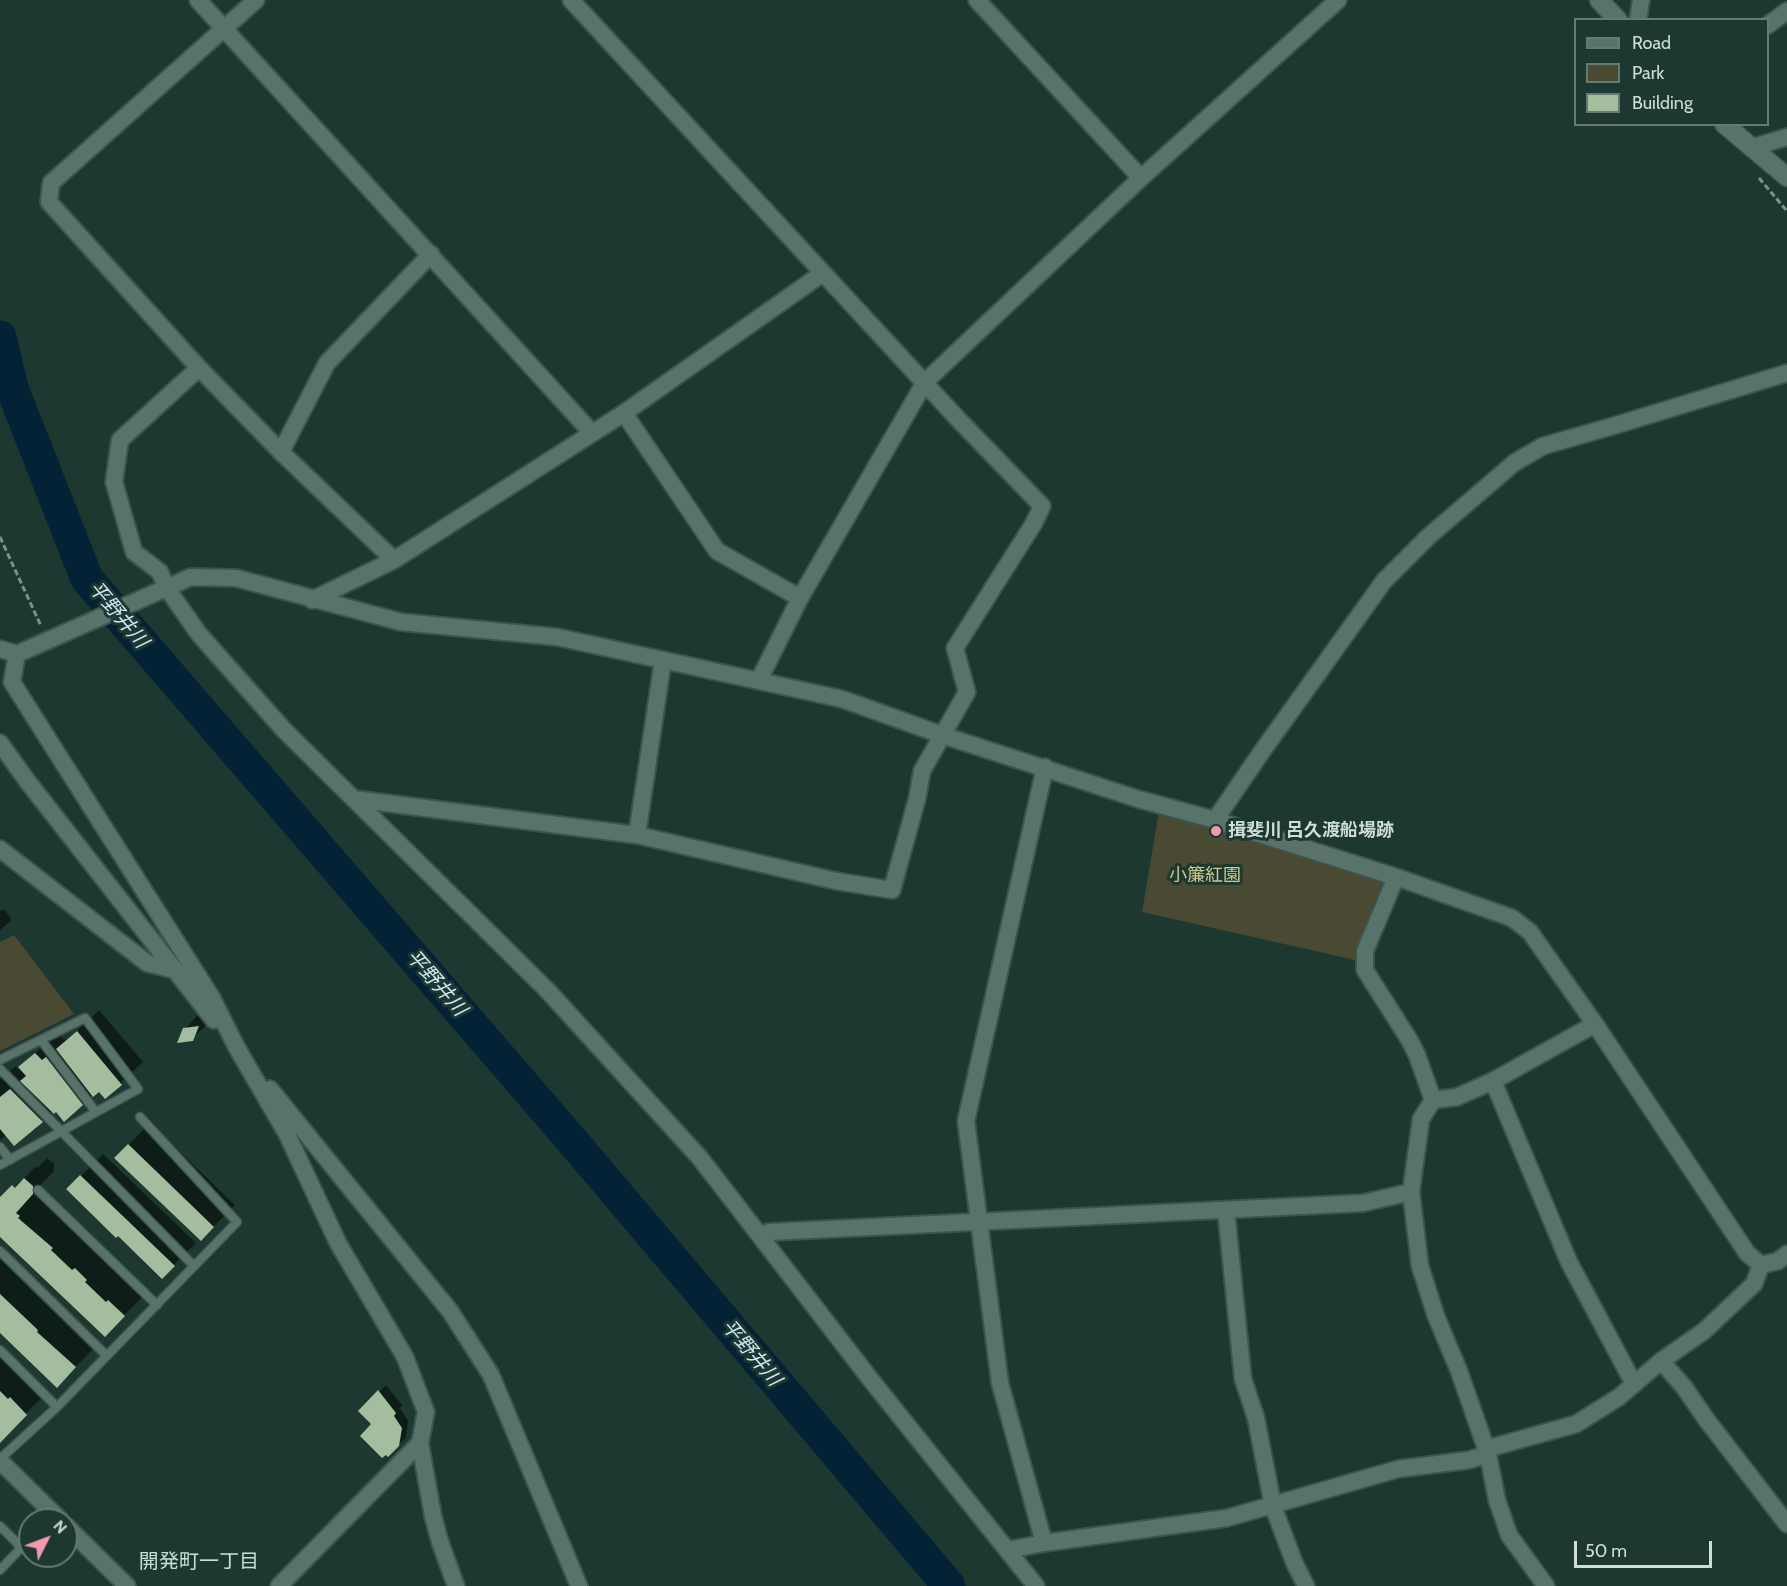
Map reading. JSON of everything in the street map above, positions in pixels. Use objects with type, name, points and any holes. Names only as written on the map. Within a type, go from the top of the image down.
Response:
[{"type":"main road","points":[[1599,0],[1616,18]]},
{"type":"main road","points":[[1727,126],[1787,177]]},
{"type":"street","points":[[198,0],[592,433]]},
{"type":"street","points":[[256,0],[51,183],[49,202],[199,368],[281,452],[394,560]]},
{"type":"street","points":[[354,799],[637,835],[836,881],[892,890],[922,771],[967,692],[955,648],[1034,523],[1042,506],[571,0]]},
{"type":"street","points":[[977,0],[1141,178]]},
{"type":"street","points":[[759,680],[800,598],[925,382],[1141,178],[1338,0]]},
{"type":"street","points":[[1638,18],[1641,0]]},
{"type":"street","points":[[1769,24],[1787,11]]},
{"type":"street","points":[[1751,148],[1787,137]]},
{"type":"street","points":[[281,452],[327,363],[430,254]]},
{"type":"street","points":[[312,600],[394,560],[624,412],[823,273]]},
{"type":"street","points":[[199,368],[120,440],[114,482],[134,552],[160,572],[159,591],[284,730],[548,991],[700,1158],[871,1380],[1036,1586]]},
{"type":"street","points":[[1215,820],[1384,581],[1428,537],[1514,463],[1543,446],[1787,373]]},
{"type":"street","points":[[624,412],[717,551],[800,598]]},
{"type":"street","points":[[0,649],[17,654],[191,578],[236,578],[401,622],[557,637],[842,699],[942,735],[1138,799],[1215,820],[1396,877],[1512,918],[1530,932],[1595,1024],[1747,1253],[1761,1265]]},
{"type":"street","points":[[17,654],[12,682],[212,998],[237,1048],[286,1134],[338,1242],[405,1358],[426,1412],[420,1443],[433,1516],[456,1586]]},
{"type":"street","points":[[637,835],[663,660]]},
{"type":"street","points":[[0,743],[175,970],[450,1311],[491,1375],[579,1586]]},
{"type":"street","points":[[1044,1543],[1000,1383],[966,1121],[1045,767]]},
{"type":"street","points":[[0,849],[147,963],[175,970]]},
{"type":"street","points":[[1396,877],[1365,951],[1365,970],[1417,1055],[1433,1100]]},
{"type":"street","points":[[1433,1100],[1457,1097],[1493,1081],[1595,1024]]},
{"type":"street","points":[[1493,1081],[1569,1262],[1634,1384]]},
{"type":"street","points":[[1433,1100],[1421,1119],[1411,1192],[1420,1266],[1436,1316],[1459,1371],[1487,1452],[1497,1500],[1509,1535],[1546,1586]]},
{"type":"street","points":[[760,1236],[769,1232],[1363,1203],[1411,1192]]},
{"type":"street","points":[[1226,1210],[1243,1379],[1256,1418],[1273,1506],[1294,1562],[1306,1586]]},
{"type":"street","points":[[1761,1265],[1778,1261],[1787,1254]]},
{"type":"street","points":[[1008,1550],[1227,1518],[1398,1469],[1469,1460],[1487,1452],[1576,1424],[1619,1397],[1661,1361],[1704,1331],[1754,1284],[1761,1265]]},
{"type":"street","points":[[1661,1361],[1684,1387],[1787,1524]]},
{"type":"street","points":[[279,1586],[420,1443]]},
{"type":"street","points":[[2,1466],[47,1508]]},
{"type":"street","points":[[78,1538],[127,1586]]},
{"type":"lane","points":[[0,1060],[85,1018],[138,1089],[0,1166]]},
{"type":"lane","points":[[41,1040],[96,1112]]},
{"type":"lane","points":[[0,1069],[194,1266]]},
{"type":"lane","points":[[2,1466],[237,1222],[140,1117]]},
{"type":"lane","points":[[0,1147],[10,1160]]},
{"type":"lane","points":[[38,1190],[157,1305]]},
{"type":"lane","points":[[0,1251],[107,1356]]},
{"type":"lane","points":[[0,1350],[57,1407]]},
{"type":"lane","points":[[0,1526],[19,1545],[17,1554],[0,1570]]},
{"type":"path","points":[[0,537],[47,642]]},
{"type":"green space","name":"小簾紅園","points":[[1159,811],[1387,879],[1355,960],[1142,912]]},
{"type":"green space","points":[[14,935],[74,1014],[0,1051],[0,942]]},
{"type":"building","points":[[199,1026],[193,1041],[177,1043],[183,1028]]},
{"type":"building","points":[[77,1031],[122,1085],[105,1099],[99,1092],[93,1097],[56,1049]]},
{"type":"building","points":[[35,1053],[42,1060],[46,1057],[83,1105],[64,1122],[56,1112],[54,1114],[20,1081],[26,1076],[18,1067]]},
{"type":"building","points":[[10,1089],[43,1122],[14,1146],[0,1129],[0,1097]]},
{"type":"building","points":[[128,1144],[214,1227],[201,1241],[114,1158]]},
{"type":"building","points":[[80,1175],[175,1266],[162,1279],[66,1189]]},
{"type":"building","points":[[24,1178],[33,1186],[33,1194],[16,1213],[20,1216],[18,1218],[53,1248],[51,1250],[72,1270],[75,1268],[87,1280],[85,1282],[106,1302],[108,1300],[125,1316],[105,1337],[0,1237],[0,1197],[12,1185],[15,1188]]},
{"type":"building","points":[[0,1294],[76,1367],[57,1388],[0,1333]]},
{"type":"building","points":[[378,1390],[396,1413],[394,1416],[402,1428],[399,1446],[388,1457],[386,1455],[382,1458],[360,1436],[371,1424],[358,1411]]},
{"type":"building","points":[[0,1391],[8,1399],[10,1397],[27,1415],[0,1443]]},
{"type":"waterway","name":"平野井川","points":[[0,337],[12,388],[87,579],[574,1143],[949,1586]]},
{"type":"place","name":"揖斐川 呂久渡船場跡","points":[[1216,831]]},
{"type":"district","name":"開発町一丁目","points":[[199,1562]]}]
